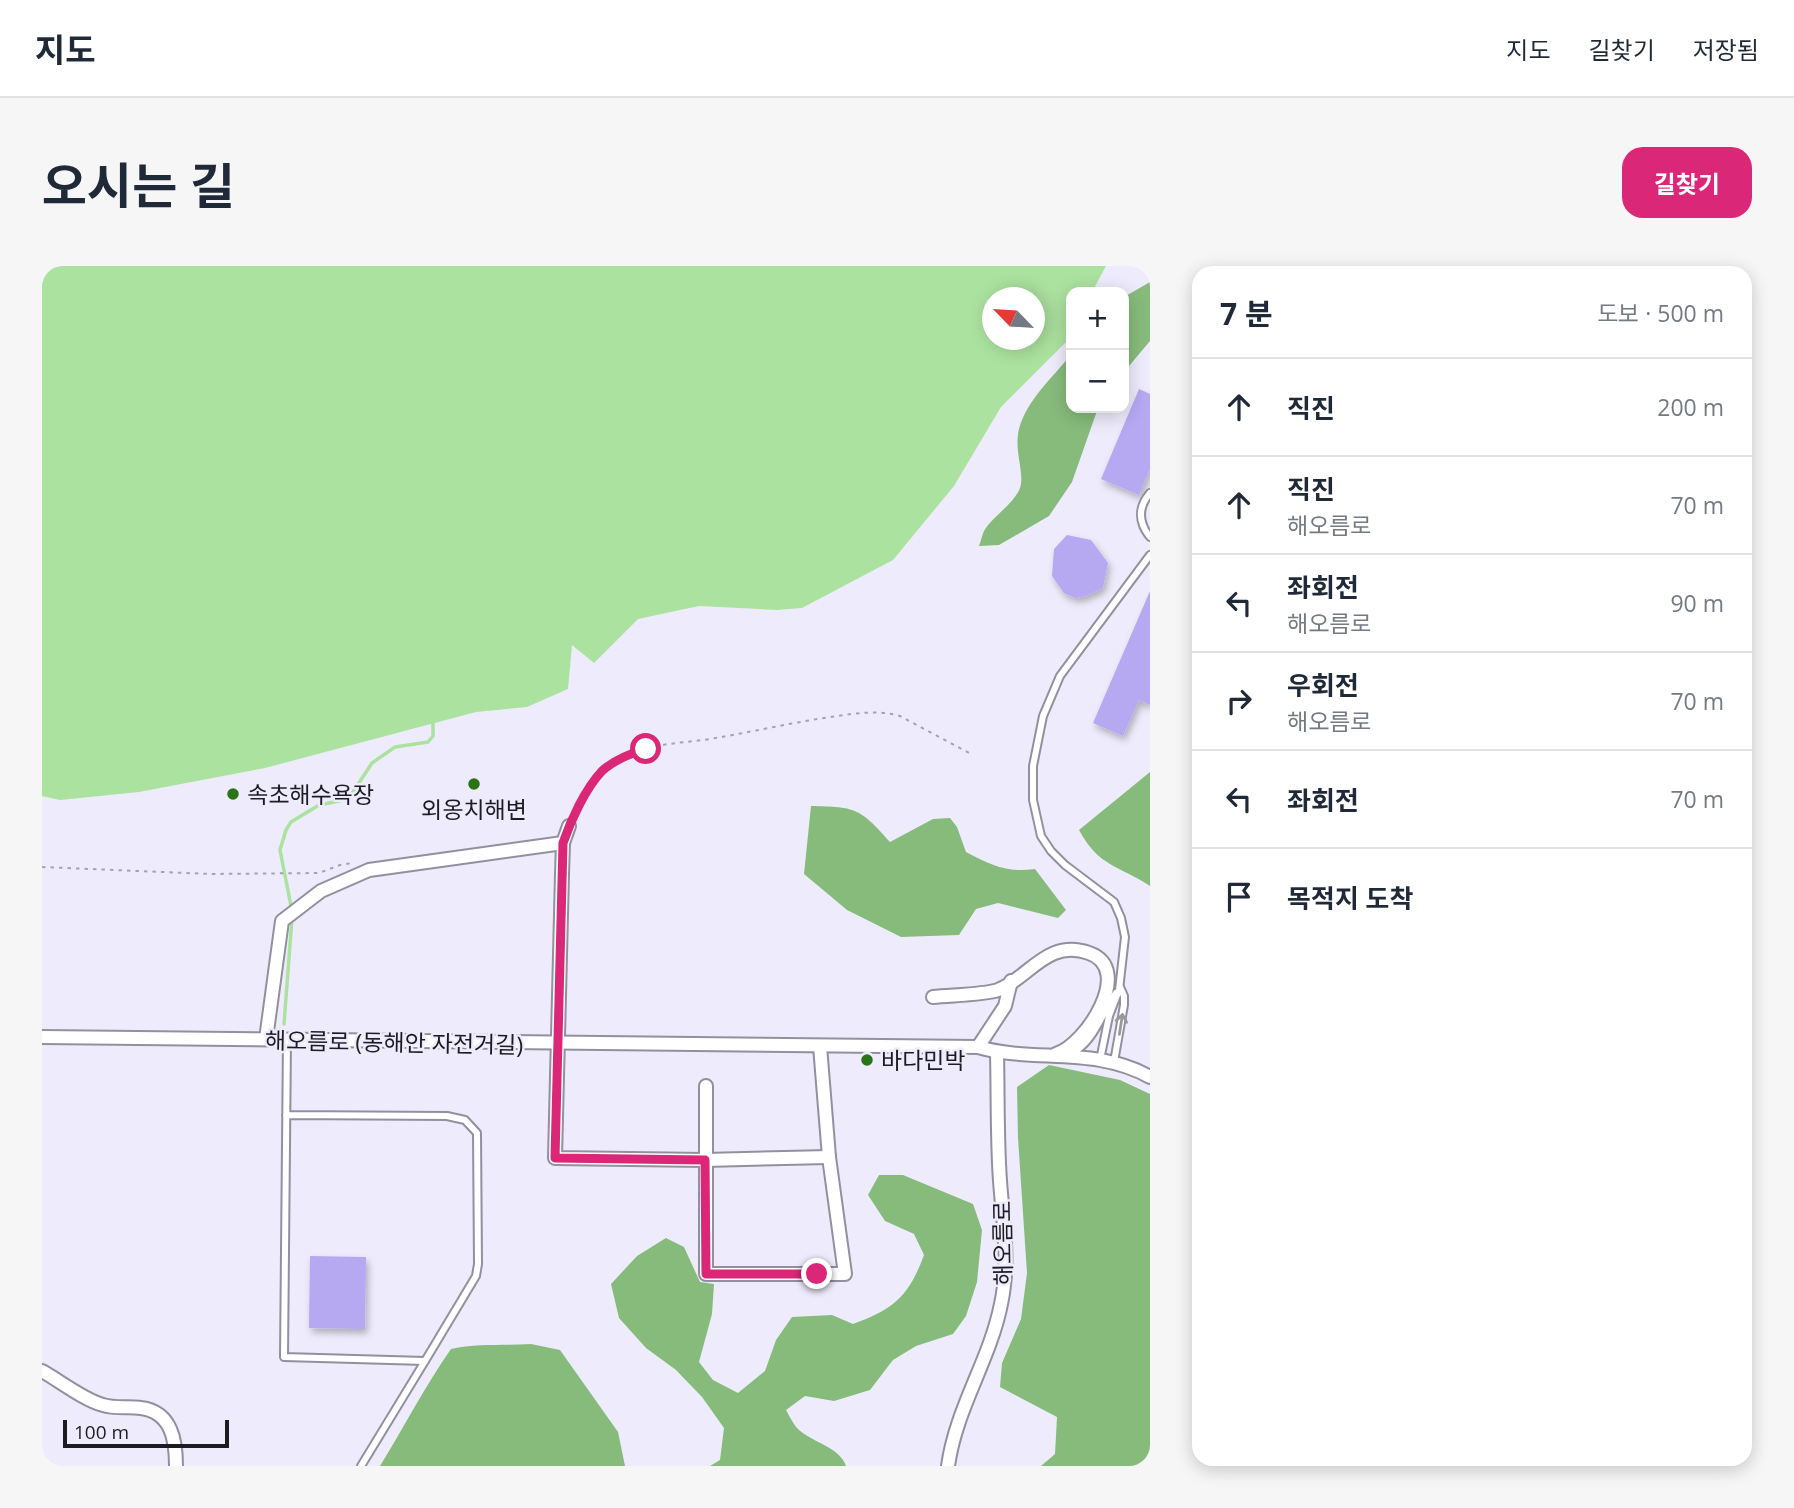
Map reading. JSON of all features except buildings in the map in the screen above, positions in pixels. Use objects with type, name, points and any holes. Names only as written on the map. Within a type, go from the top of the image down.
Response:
[{"type":"street","points":[[569,826],[563,843],[555,1158],[705,1160],[829,1157]]},
{"type":"street","points":[[266,1039],[282,921],[321,891],[369,870],[563,843]]},
{"type":"street","points":[[933,997],[998,990],[1045,957],[1080,951],[1089,953],[1101,961],[1107,975],[1106,993],[1094,1020],[1079,1040],[1056,1056]]},
{"type":"street","points":[[978,1047],[1005,1006],[1011,981]]},
{"type":"street","name":"해오름로 (동해안 자전거길)","points":[[42,1037],[978,1047],[997,1053],[1100,1060],[1150,1077]]},
{"type":"street","points":[[706,1086],[706,1274],[845,1274],[829,1157],[820,1046]]},
{"type":"street","name":"해오름로","points":[[948,1466],[960,1413],[994,1329],[1004,1289],[1005,1231],[1000,1181],[997,1053]]},
{"type":"street","points":[[42,1371],[99,1404],[144,1408],[160,1415],[172,1429],[176,1441],[176,1466]]},
{"type":"lane","points":[[1150,492],[1140,511],[1141,521],[1150,537]]},
{"type":"lane","points":[[1100,1060],[1108,1019],[1120,985],[1125,937],[1121,918],[1114,902],[1065,865],[1051,852],[1041,836],[1033,800],[1033,766],[1043,716],[1060,676],[1150,555]]},
{"type":"lane","points":[[1056,1056],[1074,1052],[1087,1041],[1120,985]]},
{"type":"lane","points":[[1114,1063],[1124,1005],[1120,985]]},
{"type":"lane","points":[[287,1040],[284,1357],[425,1361]]},
{"type":"lane","points":[[286,1115],[447,1116],[465,1120],[477,1133],[476,1276],[361,1466]]},
{"type":"path","points":[[569,826],[603,771],[630,754],[663,744],[710,739],[801,721],[888,712],[971,754]]},
{"type":"path","points":[[42,867],[210,874],[305,873]]},
{"type":"shaded area","points":[[42,266],[1106,266],[1095,287],[1066,287],[1066,342],[1001,407],[954,486],[893,560],[802,608],[777,610],[699,606],[638,619],[594,663],[572,645],[568,689],[527,707],[476,712],[265,768],[139,792],[60,800],[42,796]]},
{"type":"shaded area","points":[[1150,282],[1150,341],[1129,366],[1129,350],[1129,294]]},
{"type":"shaded area","points":[[1066,360],[1066,413],[1096,413],[1072,482],[1049,516],[999,545],[979,546],[988,525],[1019,491],[1019,429],[1034,398]]},
{"type":"shaded area","points":[[1150,772],[1150,886],[1102,858],[1086,842],[1079,830]]},
{"type":"shaded area","points":[[811,806],[838,807],[856,812],[871,822],[890,842],[933,819],[950,818],[957,827],[966,852],[999,867],[1035,869],[1066,910],[1058,918],[998,903],[976,909],[959,935],[901,937],[847,910],[804,874]]},
{"type":"shaded area","points":[[1049,1065],[1120,1080],[1150,1094],[1150,1466],[1041,1466],[1055,1454],[1057,1417],[1000,1387],[1002,1363],[1021,1319],[1027,1273],[1017,1087]]},
{"type":"shaded area","points":[[879,1175],[903,1175],[973,1204],[982,1230],[977,1282],[966,1316],[953,1334],[916,1346],[893,1360],[870,1390],[834,1401],[805,1396],[786,1410],[798,1429],[832,1449],[843,1459],[846,1466],[710,1466],[720,1460],[724,1428],[702,1397],[676,1370],[646,1348],[619,1318],[611,1284],[637,1256],[666,1238],[684,1247],[700,1282],[714,1284],[712,1314],[699,1362],[713,1380],[738,1393],[765,1371],[776,1340],[792,1317],[832,1315],[853,1324],[879,1313],[906,1291],[924,1255],[914,1234],[885,1221],[868,1195]]},
{"type":"shaded area","points":[[531,1344],[560,1350],[618,1432],[625,1466],[380,1466],[451,1349],[481,1345]]},
{"type":"waterway","points":[[292,911],[280,850],[291,822],[319,805],[344,800],[353,792],[372,763],[395,747],[428,742],[433,736],[433,722]]},
{"type":"waterway","points":[[284,1024],[292,918]]},
{"type":"place","name":"외옹치해변","points":[[474,784]]},
{"type":"place","name":"속초해수욕장","points":[[233,794]]},
{"type":"place","name":"바다민박","points":[[867,1060]]},
{"type":"route","points":[[646,749],[630,754],[603,771],[587,793],[563,843],[555,1158],[705,1160],[706,1274],[817,1274]]}]
